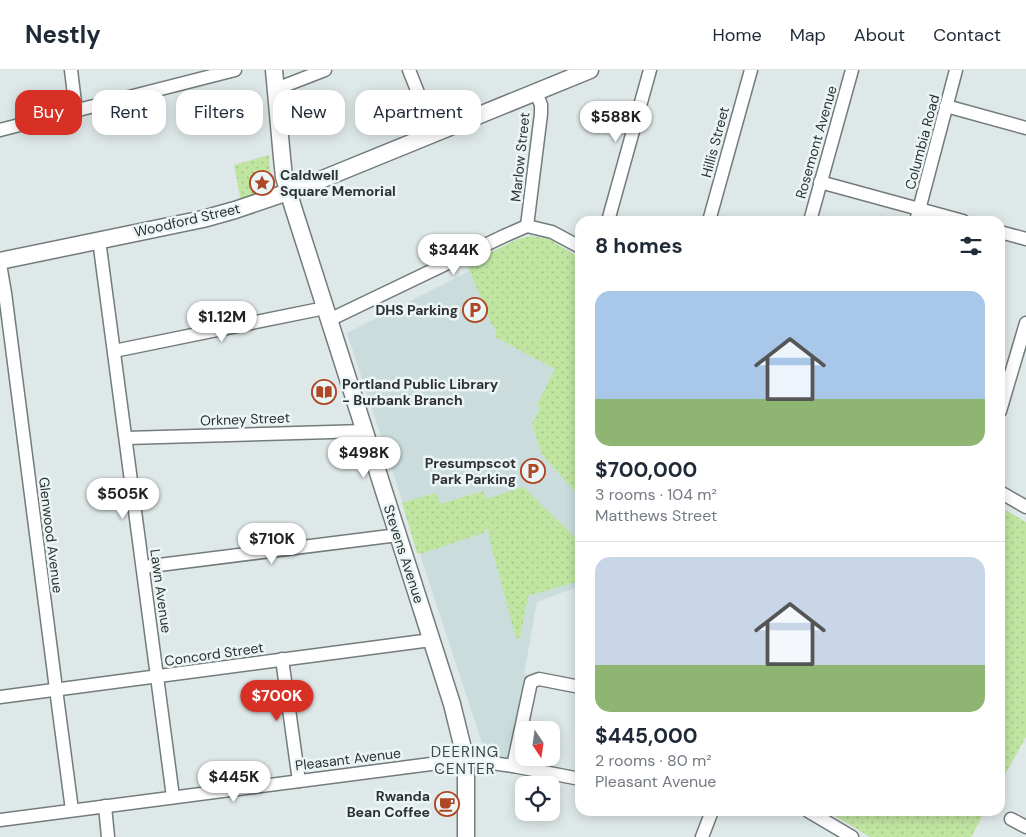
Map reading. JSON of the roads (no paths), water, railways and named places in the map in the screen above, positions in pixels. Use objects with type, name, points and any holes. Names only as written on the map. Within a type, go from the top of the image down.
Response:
[{"type":"main road","name":"Stevens Avenue","points":[[274,70],[284,177],[452,704],[466,761],[466,837]]},
{"type":"main road","name":"Woodford Street","points":[[481,114],[590,70]]},
{"type":"main road","name":"Woodford Street","points":[[0,263],[99,240],[203,219],[235,210],[303,187],[429,135]]},
{"type":"street","points":[[71,70],[73,90]]},
{"type":"street","points":[[82,109],[235,70]]},
{"type":"street","points":[[276,89],[325,70]]},
{"type":"street","points":[[409,70],[417,90]]},
{"type":"street","points":[[609,216],[650,70]]},
{"type":"street","name":"Hillis Street","points":[[710,216],[750,70]]},
{"type":"street","name":"Rosemont Avenue","points":[[811,216],[852,70]]},
{"type":"street","name":"Columbia Road","points":[[918,215],[956,70]]},
{"type":"street","name":"Marlow Street","points":[[528,226],[541,114],[541,105],[536,92]]},
{"type":"street","points":[[946,106],[1026,128]]},
{"type":"street","points":[[0,130],[15,126]]},
{"type":"street","points":[[820,182],[918,215]]},
{"type":"street","points":[[114,351],[327,314],[528,226],[552,232],[575,244]]},
{"type":"street","points":[[1005,233],[1026,239]]},
{"type":"street","name":"Lawn Avenue","points":[[99,240],[173,797]]},
{"type":"street","name":"Glenwood Avenue","points":[[0,263],[72,810]]},
{"type":"street","points":[[1005,394],[1026,323]]},
{"type":"street","name":"Orkney Street","points":[[126,438],[365,431]]},
{"type":"street","points":[[1005,495],[1026,507]]},
{"type":"street","points":[[143,567],[398,535]]},
{"type":"street","name":"Concord Street","points":[[0,697],[431,640]]},
{"type":"street","points":[[282,660],[299,781]]},
{"type":"street","points":[[513,766],[531,682],[538,679],[575,686]]},
{"type":"street","name":"Pleasant Avenue","points":[[0,820],[454,761],[478,760],[575,779]]},
{"type":"street","points":[[105,806],[108,837]]},
{"type":"street","points":[[702,837],[710,816]]},
{"type":"street","points":[[816,816],[852,837]]},
{"type":"street","points":[[1010,819],[1026,828]]},
{"type":"place","name":"Caldwell Square Memorial","points":[[262,183]]},
{"type":"place","name":"DHS Parking","points":[[475,310]]},
{"type":"place","name":"Portland Public Library - Burbank Branch","points":[[324,392]]},
{"type":"place","name":"Presumpscot Park Parking","points":[[533,471]]},
{"type":"place","name":"Rwanda Bean Coffee","points":[[447,804]]},
{"type":"district","name":"DEERING CENTER","points":[[465,760]]}]
